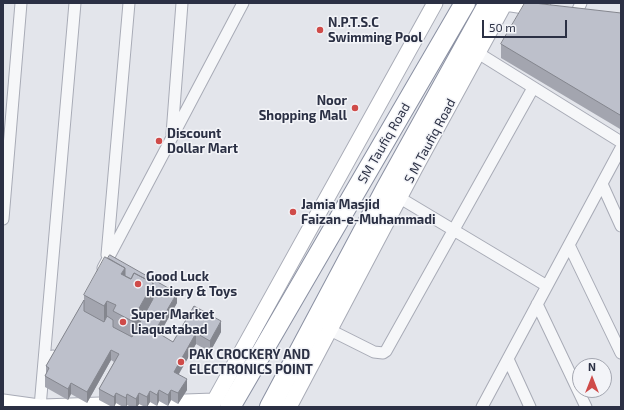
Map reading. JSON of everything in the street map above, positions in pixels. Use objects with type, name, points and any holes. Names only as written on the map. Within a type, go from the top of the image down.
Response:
[{"type":"highway","name":"SM Taufiq Road","points":[[218,405],[465,3]]},
{"type":"highway","points":[[270,407],[405,154],[489,3]]},
{"type":"main road","points":[[505,3],[579,8],[591,16]]},
{"type":"main road","name":"S M Taufiq Road","points":[[291,407],[330,330],[505,3]]},
{"type":"main road","points":[[3,402],[41,407],[218,405],[429,4]]},
{"type":"street","points":[[3,219],[21,3]]},
{"type":"street","points":[[41,407],[75,3]]},
{"type":"street","points":[[107,261],[129,3]]},
{"type":"street","points":[[172,139],[182,3]]},
{"type":"street","points":[[99,274],[243,3]]},
{"type":"street","points":[[478,53],[621,142]]},
{"type":"street","points":[[330,330],[374,352],[383,353],[386,351],[533,88]]},
{"type":"street","points":[[482,407],[621,148]]},
{"type":"street","points":[[602,184],[621,226]]},
{"type":"street","points":[[400,198],[547,286]]},
{"type":"street","points":[[569,245],[621,353]]},
{"type":"street","points":[[537,304],[586,407]]},
{"type":"street","points":[[43,375],[58,348]]},
{"type":"street","points":[[508,359],[530,407]]},
{"type":"building","points":[[525,3],[621,13],[620,115],[501,44]]},
{"type":"building","points":[[110,255],[177,293],[155,331],[173,342],[194,306],[221,321],[210,341],[196,333],[174,372],[187,379],[178,393],[171,390],[168,395],[159,390],[157,395],[150,391],[147,397],[139,393],[136,399],[127,394],[126,398],[116,393],[114,397],[99,389],[119,354],[111,350],[87,392],[71,383],[68,389],[45,376],[49,368],[46,366],[84,300],[84,311],[104,322],[107,316],[113,320],[113,327],[132,337],[153,299],[153,283],[134,273],[131,279],[125,276],[125,268],[108,258]]},
{"type":"building","points":[[105,257],[125,268],[121,274],[131,279],[134,273],[153,283],[132,321],[113,311],[116,305],[107,301],[104,306],[84,295]]},
{"type":"place","name":"N.P.T.S.C Swimming Pool","points":[[320,30]]},
{"type":"place","name":"Noor Shopping Mall","points":[[355,108]]},
{"type":"place","name":"Discount Dollar Mart","points":[[159,141]]},
{"type":"place","name":"Jamia Masjid Faizan-e-Muhammadi","points":[[293,212]]},
{"type":"place","name":"Good Luck Hosiery & Toys","points":[[138,284]]},
{"type":"place","name":"Super Market Liaquatabad","points":[[123,322]]},
{"type":"place","name":"PAK CROCKERY AND ELECTRONICS POINT","points":[[181,362]]}]
